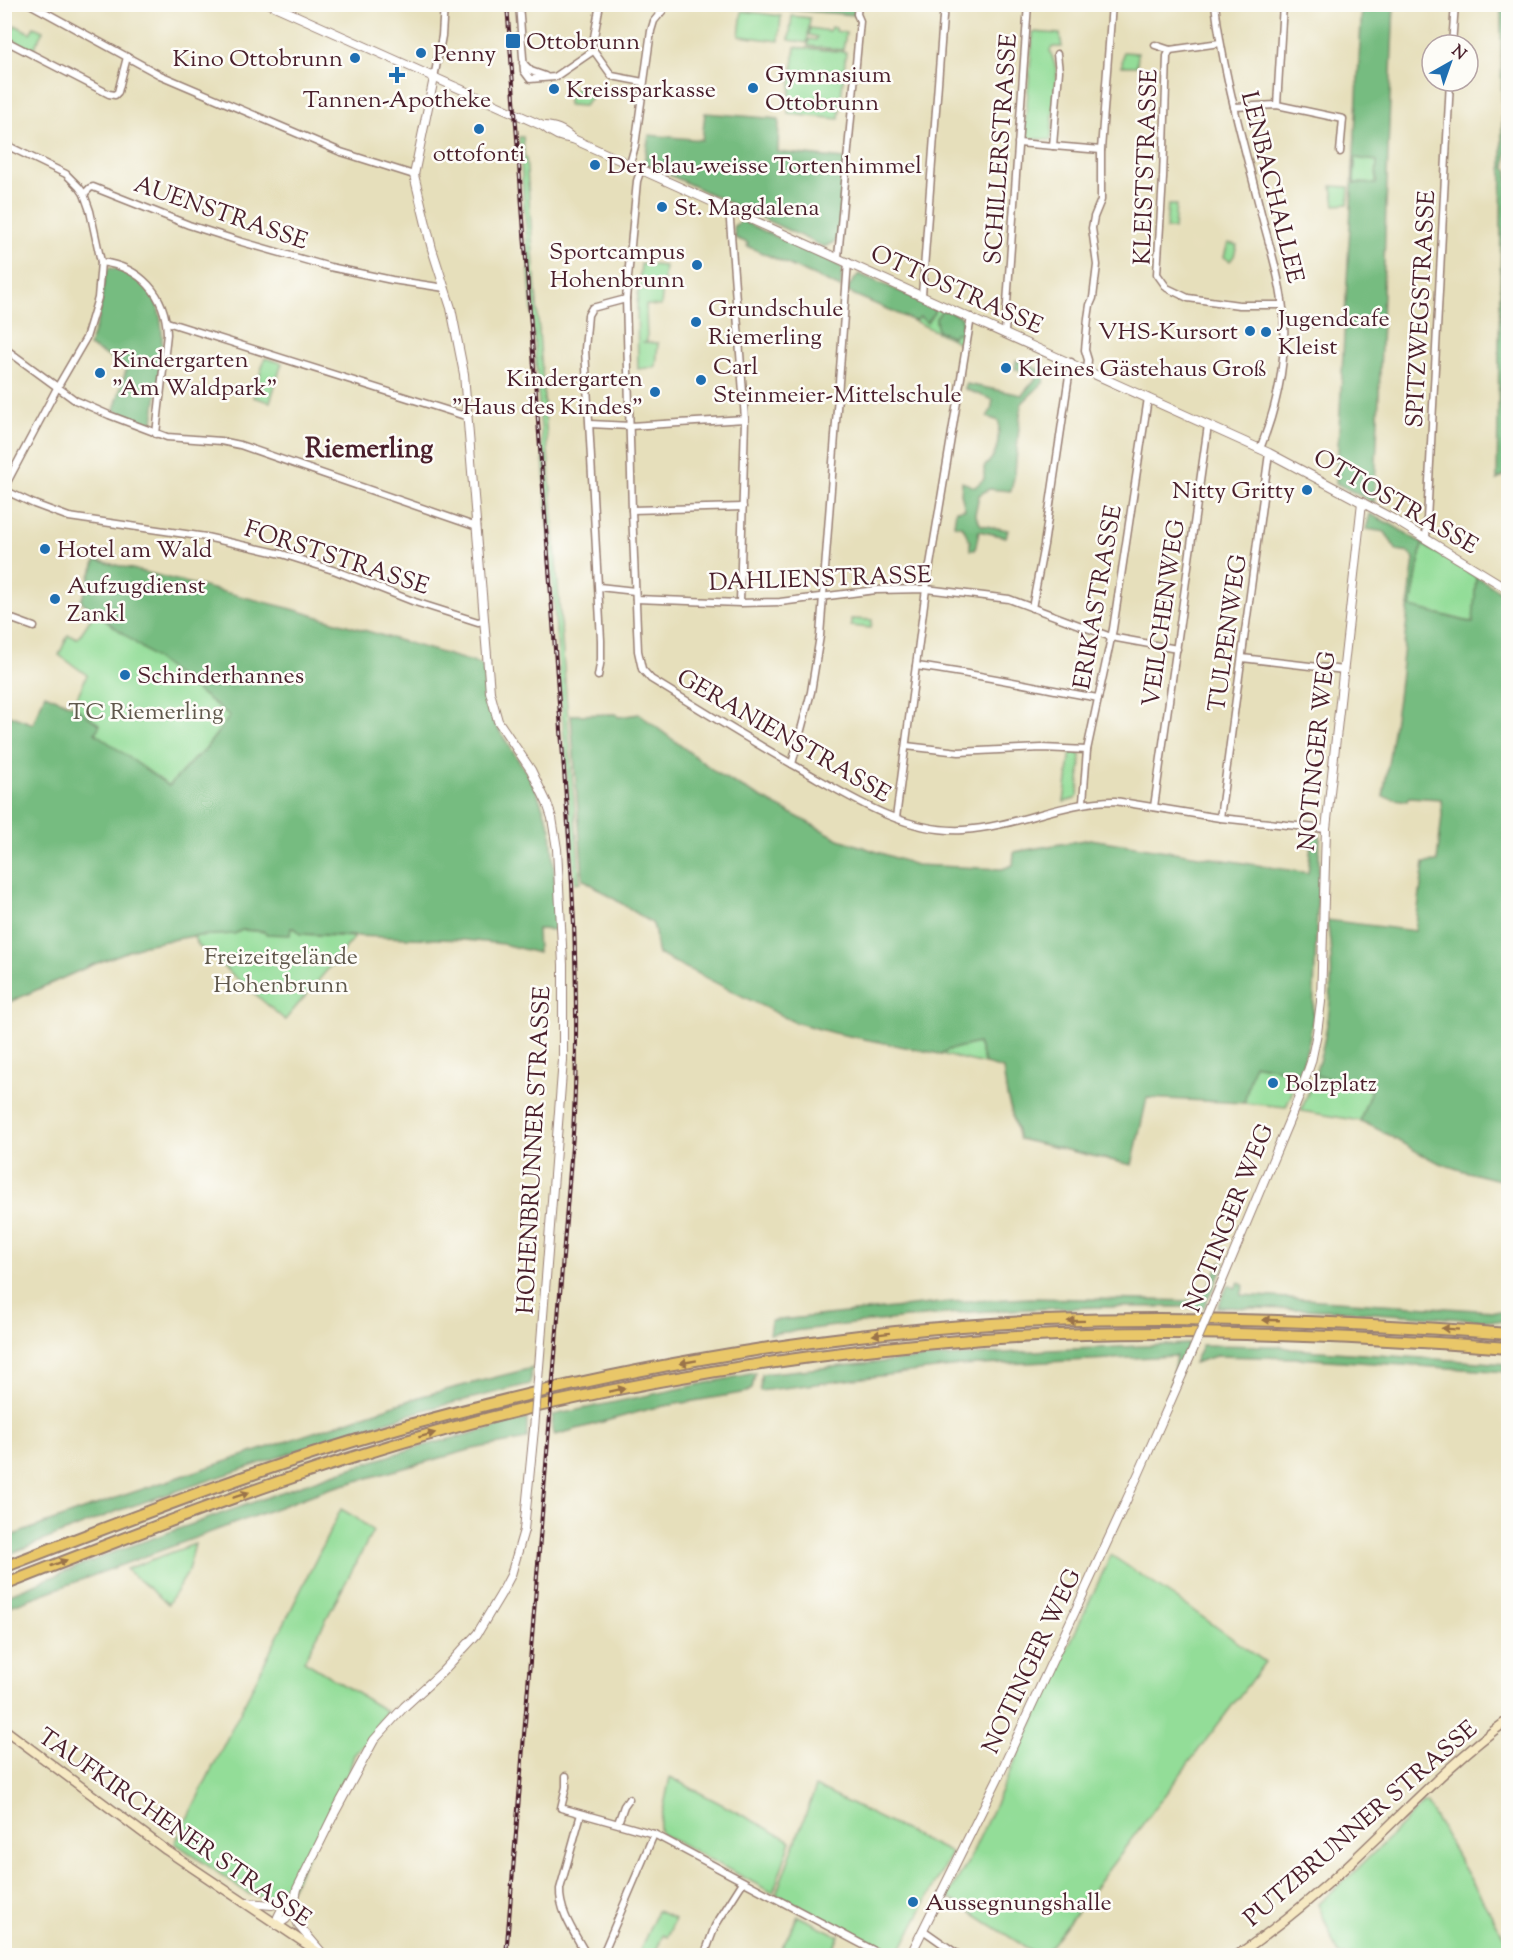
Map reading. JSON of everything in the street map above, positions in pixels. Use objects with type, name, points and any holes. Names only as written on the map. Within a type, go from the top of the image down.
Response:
[{"type":"highway","points":[[4,1567],[233,1481],[403,1426],[626,1373],[746,1352],[905,1331],[995,1324],[1108,1320],[1199,1319],[1329,1322],[1509,1334]]},
{"type":"highway","points":[[4,1585],[242,1494],[411,1440],[545,1405],[628,1387],[747,1366],[917,1345],[1118,1334],[1329,1337],[1509,1348]]},
{"type":"main road","name":"PUTZBRUNNER STRASSE","points":[[1236,1956],[1336,1876],[1445,1770],[1509,1720]]},
{"type":"main road","name":"TAUFKIRCHENER STRASSE","points":[[4,1729],[158,1844],[324,1956]]},
{"type":"street","points":[[30,4],[151,71],[299,135],[365,160],[414,175]]},
{"type":"street","points":[[434,78],[442,36],[444,4]]},
{"type":"street","points":[[519,4],[523,63],[526,76],[530,79],[555,76],[593,51]]},
{"type":"street","points":[[600,4],[592,43],[593,51],[612,76],[644,82]]},
{"type":"street","points":[[838,257],[860,21],[857,14],[858,4]]},
{"type":"street","points":[[922,295],[944,4]]},
{"type":"street","name":"SCHILLERSTRASSE","points":[[1005,332],[1028,4]]},
{"type":"street","points":[[1087,370],[1085,350],[1096,265],[1092,228],[1101,200],[1101,150],[1112,4]]},
{"type":"street","name":"LENBACHALLEE","points":[[1215,4],[1220,43],[1275,267],[1284,323],[1281,367],[1274,409],[1260,449]]},
{"type":"street","points":[[1277,105],[1283,4]]},
{"type":"street","points":[[1453,33],[1455,4]]},
{"type":"street","name":"OTTOSTRASSE","points":[[272,5],[543,126],[549,131],[630,164],[1005,332],[1269,453],[1362,502],[1509,590]]},
{"type":"street","points":[[630,164],[635,146],[654,21],[667,5]]},
{"type":"street","points":[[4,40],[115,95],[118,92],[127,57]]},
{"type":"street","name":"KLEISTSTRASSE","points":[[1220,43],[1170,50],[1167,56],[1164,167],[1157,274],[1167,288],[1188,298],[1239,305],[1282,305]]},
{"type":"street","points":[[1155,45],[1170,50]]},
{"type":"street","points":[[1053,146],[1059,71],[1057,54]]},
{"type":"street","name":"HOHENBRUNNER STRASSE","points":[[293,1909],[297,1889],[340,1801],[374,1740],[404,1707],[470,1643],[492,1612],[510,1575],[524,1530],[563,1060],[563,965],[557,849],[552,818],[539,785],[503,730],[494,711],[483,621],[463,363],[414,175],[434,78]]},
{"type":"street","name":"SPITZWEGSTRASSE","points":[[1426,539],[1449,93]]},
{"type":"street","points":[[1234,107],[1277,105],[1343,119],[1340,152]]},
{"type":"street","points":[[1018,143],[1101,150]]},
{"type":"street","points":[[4,144],[66,174],[84,194],[101,262],[98,298],[86,338],[4,489]]},
{"type":"street","points":[[636,599],[626,299],[633,214],[641,169]]},
{"type":"street","name":"AUENSTRASSE","points":[[84,194],[93,187],[189,225],[266,249],[330,267],[445,288]]},
{"type":"street","points":[[729,208],[745,419],[740,603]]},
{"type":"street","points":[[101,262],[129,269],[141,277],[158,298],[166,322],[156,434]]},
{"type":"street","points":[[792,764],[812,688],[819,643],[848,262]]},
{"type":"street","points":[[598,676],[601,659],[585,349],[588,315],[595,306],[626,299]]},
{"type":"street","points":[[896,818],[926,589],[971,317]]},
{"type":"street","points":[[166,322],[468,415]]},
{"type":"street","points":[[1284,323],[1339,323]]},
{"type":"street","points":[[4,348],[75,400],[156,434],[180,439],[221,441],[240,445],[477,527]]},
{"type":"street","points":[[1032,608],[1044,545],[1071,362]]},
{"type":"street","name":"ERIKASTRASSE","points":[[1083,802],[1087,750],[1111,637],[1148,398]]},
{"type":"street","points":[[590,424],[630,426],[745,419]]},
{"type":"street","name":"VEILCHENWEG","points":[[1155,807],[1208,425]]},
{"type":"street","name":"TULPENWEG","points":[[1220,818],[1269,453]]},
{"type":"street","name":"FORSTSTRASSE","points":[[4,489],[34,504],[69,517],[206,537],[282,554],[336,571],[446,612],[478,622],[483,621]]},
{"type":"street","name":"NOTINGER WEG","points":[[910,1956],[1024,1722],[1139,1473],[1299,1097],[1315,1043],[1321,1002],[1326,829],[1362,502]]},
{"type":"street","points":[[632,510],[743,507]]},
{"type":"street","points":[[598,587],[635,591]]},
{"type":"street","name":"DAHLIENSTRASSE","points":[[636,599],[740,603],[780,602],[876,590],[926,589],[1009,599],[1111,637],[1177,649]]},
{"type":"street","name":"GERANIENSTRASSE","points":[[636,599],[640,663],[651,679],[792,764],[896,818],[925,827],[963,830],[1020,820],[1083,802],[1115,801],[1220,818],[1326,829]]},
{"type":"street","points":[[4,616],[34,627]]},
{"type":"street","points":[[1242,658],[1344,670]]},
{"type":"street","points":[[916,666],[985,676],[1098,698]]},
{"type":"street","points":[[906,746],[959,752],[1042,748],[1087,750]]},
{"type":"street","points":[[566,1776],[561,1808],[654,1834],[884,1956]]},
{"type":"street","points":[[618,1823],[629,1799]]},
{"type":"street","points":[[581,1814],[560,1889],[560,1899],[572,1930],[587,1956]]},
{"type":"street","points":[[602,1956],[654,1834]]},
{"type":"street","points":[[704,1956],[715,1926],[743,1882]]},
{"type":"street","name":"HOHENBRUNNER STRASSE","points":[[277,1925],[278,1917],[288,1898],[297,1889]]},
{"type":"street","points":[[242,1902],[272,1905],[288,1898]]},
{"type":"street","points":[[277,1925],[286,1919],[293,1909]]},
{"type":"street","points":[[293,1909],[299,1926],[324,1956]]},
{"type":"street","points":[[923,1930],[960,1956]]},
{"type":"green space","points":[[1508,4],[1508,145],[1505,168],[1508,170],[1508,377],[1501,389],[1508,407],[1508,473],[1497,480],[1502,160],[1501,5]]},
{"type":"green space","points":[[725,5],[856,5],[855,15]]},
{"type":"green space","points":[[1362,5],[1394,5],[1374,503],[1336,483]],"holes":[[[1355,158],[1377,161],[1376,184],[1354,183]]]},
{"type":"green space","points":[[742,11],[781,16],[779,41],[739,36]]},
{"type":"green space","points":[[792,16],[810,18],[807,43],[789,40]]},
{"type":"green space","points":[[15,25],[30,33],[34,27],[43,31],[33,50],[8,37]]},
{"type":"green space","points":[[831,27],[836,28],[836,31],[846,33],[843,50],[808,46],[809,39],[816,40],[817,37],[809,35],[810,28],[829,31]]},
{"type":"green space","points":[[1033,32],[1060,34],[1062,47],[1053,47],[1050,50],[1057,71],[1051,140],[1024,138]]},
{"type":"green space","points":[[795,47],[846,52],[839,119],[788,114]]},
{"type":"green space","points":[[1123,52],[1138,53],[1137,66],[1122,66]]},
{"type":"green space","points":[[579,86],[592,96],[584,106],[568,105],[568,94]]},
{"type":"green space","points":[[705,113],[779,119],[778,152],[845,159],[839,236],[835,242],[824,247],[644,163],[649,135],[702,140]]},
{"type":"green space","points":[[519,137],[523,137],[524,158],[526,158],[580,882],[575,883]]},
{"type":"green space","points":[[1355,158],[1377,160],[1376,184],[1354,183]]},
{"type":"green space","points":[[1332,186],[1349,187],[1348,204],[1335,205]]},
{"type":"green space","points":[[1168,205],[1176,205],[1174,229],[1166,229]]},
{"type":"green space","points":[[742,221],[840,266],[842,268],[841,288],[747,246],[748,243],[735,238],[734,226]]},
{"type":"green space","points":[[1228,243],[1237,245],[1230,261],[1224,257]]},
{"type":"green space","points":[[641,264],[665,266],[661,306],[646,305],[647,342],[642,342],[658,343],[656,367],[638,369],[637,305]]},
{"type":"green space","points":[[110,268],[134,275],[149,289],[158,308],[162,330],[162,354],[153,422],[149,425],[114,410],[127,367],[89,346],[99,317],[106,269]]},
{"type":"green space","points":[[859,274],[934,306],[934,313],[927,323],[920,317],[914,321],[848,292],[849,286]]},
{"type":"green space","points":[[934,306],[943,309],[936,318],[936,323],[951,337],[955,333],[961,333],[961,317],[966,322],[962,344],[914,321],[921,317],[929,320],[934,313]]},
{"type":"green space","points":[[943,309],[961,317],[963,333],[955,333],[953,337],[937,330],[936,318]]},
{"type":"green space","points":[[265,358],[282,363],[270,402],[253,397]]},
{"type":"green space","points":[[1016,360],[1045,372],[1044,382],[1021,404],[1015,473],[1011,491],[989,489],[979,495],[975,514],[981,525],[1008,530],[1006,537],[979,531],[975,550],[970,550],[970,542],[963,527],[954,525],[956,510],[965,509],[961,494],[962,482],[975,487],[984,479],[984,467],[996,451],[999,421],[987,417],[993,400],[965,389],[966,384],[1022,395],[1037,377],[1026,371],[1015,369]]},
{"type":"green space","points":[[1370,514],[1455,563],[1422,544],[1411,607],[1473,623],[1476,576],[1508,596],[1508,1182],[1440,1163],[1360,1121],[1371,1090],[1315,1075],[1325,1037],[1330,998],[1331,959],[1327,920],[1415,931],[1424,863],[1437,862],[1442,815],[1441,799],[1409,797],[1407,801],[1383,797],[1398,698],[1414,558],[1409,553],[1397,551],[1385,532],[1366,529]]},
{"type":"green space","points":[[1422,544],[1476,576],[1474,623],[1411,607]]},
{"type":"green space","points":[[96,560],[292,609],[483,665],[486,694],[495,724],[534,784],[551,829],[558,930],[537,929],[538,953],[503,944],[465,940],[300,934],[296,929],[291,928],[290,935],[242,930],[234,934],[193,936],[144,945],[92,965],[5,1004],[4,713],[33,724],[45,694],[73,706],[100,725],[95,733],[169,786],[203,752],[230,716],[81,601]]},
{"type":"green space","name":"TC Riemerling","points":[[96,611],[230,716],[203,752],[169,786],[94,733],[100,725],[73,706],[87,675],[59,655],[68,635],[78,638]]},
{"type":"green space","points":[[851,619],[872,620],[871,628],[851,626]]},
{"type":"green space","points":[[615,714],[619,717],[639,714],[721,776],[839,839],[916,865],[1002,869],[1013,865],[1014,852],[1090,839],[1308,873],[1312,835],[1320,835],[1313,1016],[1300,1073],[1254,1064],[1244,1103],[1147,1098],[1132,1165],[1019,1139],[1007,1096],[1003,1069],[985,1064],[978,1043],[940,1054],[834,1033],[794,1022],[658,954],[652,923],[583,879],[571,715]]},
{"type":"green space","points":[[1071,751],[1081,755],[1078,795],[1075,799],[1064,802]]},
{"type":"green space","name":"Freizeitgelände Hohenbrunn","points":[[290,928],[296,929],[300,934],[355,937],[285,1020],[198,945],[193,936],[234,934],[242,930],[290,934]]},
{"type":"green space","points":[[978,1043],[985,1064],[940,1054],[948,1050]]},
{"type":"green space","name":"Bolzplatz","points":[[1253,1064],[1300,1073],[1286,1107],[1244,1103]]},
{"type":"green space","points":[[1315,1075],[1371,1090],[1360,1121],[1301,1111]]},
{"type":"green space","points":[[1221,1261],[1225,1263],[1204,1307],[1011,1310],[903,1318],[769,1334],[771,1321],[949,1302],[1030,1298],[1200,1301]]},
{"type":"green space","points":[[1239,1282],[1244,1286],[1241,1295],[1508,1312],[1508,1322],[1330,1310],[1218,1307],[1228,1285],[1235,1288]]},
{"type":"green space","points":[[1189,1344],[1169,1397],[1176,1356],[959,1366],[760,1391],[761,1374],[914,1359]]},
{"type":"green space","points":[[1202,1345],[1280,1346],[1291,1349],[1508,1364],[1508,1372],[1296,1358],[1216,1356],[1194,1363]]},
{"type":"green space","points":[[532,1368],[530,1384],[424,1410],[357,1431],[120,1510],[5,1556],[5,1538],[116,1498],[422,1396]]},
{"type":"green space","points":[[755,1373],[752,1389],[747,1392],[653,1408],[555,1435],[552,1429],[553,1415]]},
{"type":"green space","points":[[527,1419],[527,1439],[473,1449],[328,1489],[5,1608],[5,1596],[114,1552],[324,1477],[408,1450]]},
{"type":"green space","points":[[341,1509],[373,1531],[304,1661],[386,1711],[369,1739],[354,1755],[348,1775],[292,1887],[285,1897],[278,1901],[249,1894],[175,1843]]},
{"type":"green space","points":[[195,1544],[187,1574],[168,1604],[126,1569]]},
{"type":"green space","points":[[1111,1555],[1265,1662],[1044,1955],[1038,1955],[947,1897],[968,1862]]},
{"type":"green space","points":[[670,1777],[791,1841],[773,1893],[662,1834],[659,1829]]},
{"type":"green space","points":[[816,1787],[951,1853],[898,1955],[776,1894]]},
{"type":"green space","points":[[1423,1804],[1427,1804],[1507,1942],[1508,1950],[1497,1956],[1339,1955],[1318,1904]]},
{"type":"green space","points":[[657,1911],[675,1919],[667,1937],[663,1935],[654,1955],[638,1955]]},
{"type":"green space","points":[[798,1916],[839,1936],[829,1955],[778,1955]]},
{"type":"railway","points":[[506,1956],[573,1134],[576,1017],[571,863],[507,4]]},
{"type":"place","name":"Ottobrunn","points":[[513,41]]},
{"type":"place","name":"Penny","points":[[421,53]]},
{"type":"place","name":"Kino Ottobrunn","points":[[355,58]]},
{"type":"place","name":"Tannen-Apotheke","points":[[397,75]]},
{"type":"place","name":"Gymnasium Ottobrunn","points":[[753,88]]},
{"type":"place","name":"Kreissparkasse","points":[[554,89]]},
{"type":"place","name":"ottofonti","points":[[479,129]]},
{"type":"place","name":"Der blau-weisse Tortenhimmel","points":[[595,165]]},
{"type":"place","name":"St. Magdalena","points":[[662,207]]},
{"type":"place","name":"Sportcampus Hohenbrunn","points":[[697,265]]},
{"type":"place","name":"Grundschule Riemerling","points":[[696,322]]},
{"type":"place","name":"VHS-Kursort","points":[[1250,331]]},
{"type":"place","name":"Jugendcafe Kleist","points":[[1266,332]]},
{"type":"place","name":"Kleines Gästehaus Groß","points":[[1006,368]]},
{"type":"place","name":"Kindergarten \"Am Waldpark\"","points":[[100,373]]},
{"type":"place","name":"Carl Steinmeier-Mittelschule","points":[[701,380]]},
{"type":"place","name":"Kindergarten \"Haus des Kindes\"","points":[[655,392]]},
{"type":"place","name":"Nitty Gritty","points":[[1307,490]]},
{"type":"place","name":"Hotel am Wald","points":[[45,549]]},
{"type":"place","name":"Aufzugdienst Zankl","points":[[55,599]]},
{"type":"place","name":"Schinderhannes","points":[[125,675]]},
{"type":"place","name":"Bolzplatz","points":[[1273,1083]]},
{"type":"place","name":"Aussegnungshalle","points":[[913,1902]]},
{"type":"district","name":"Riemerling","points":[[369,448]]}]
